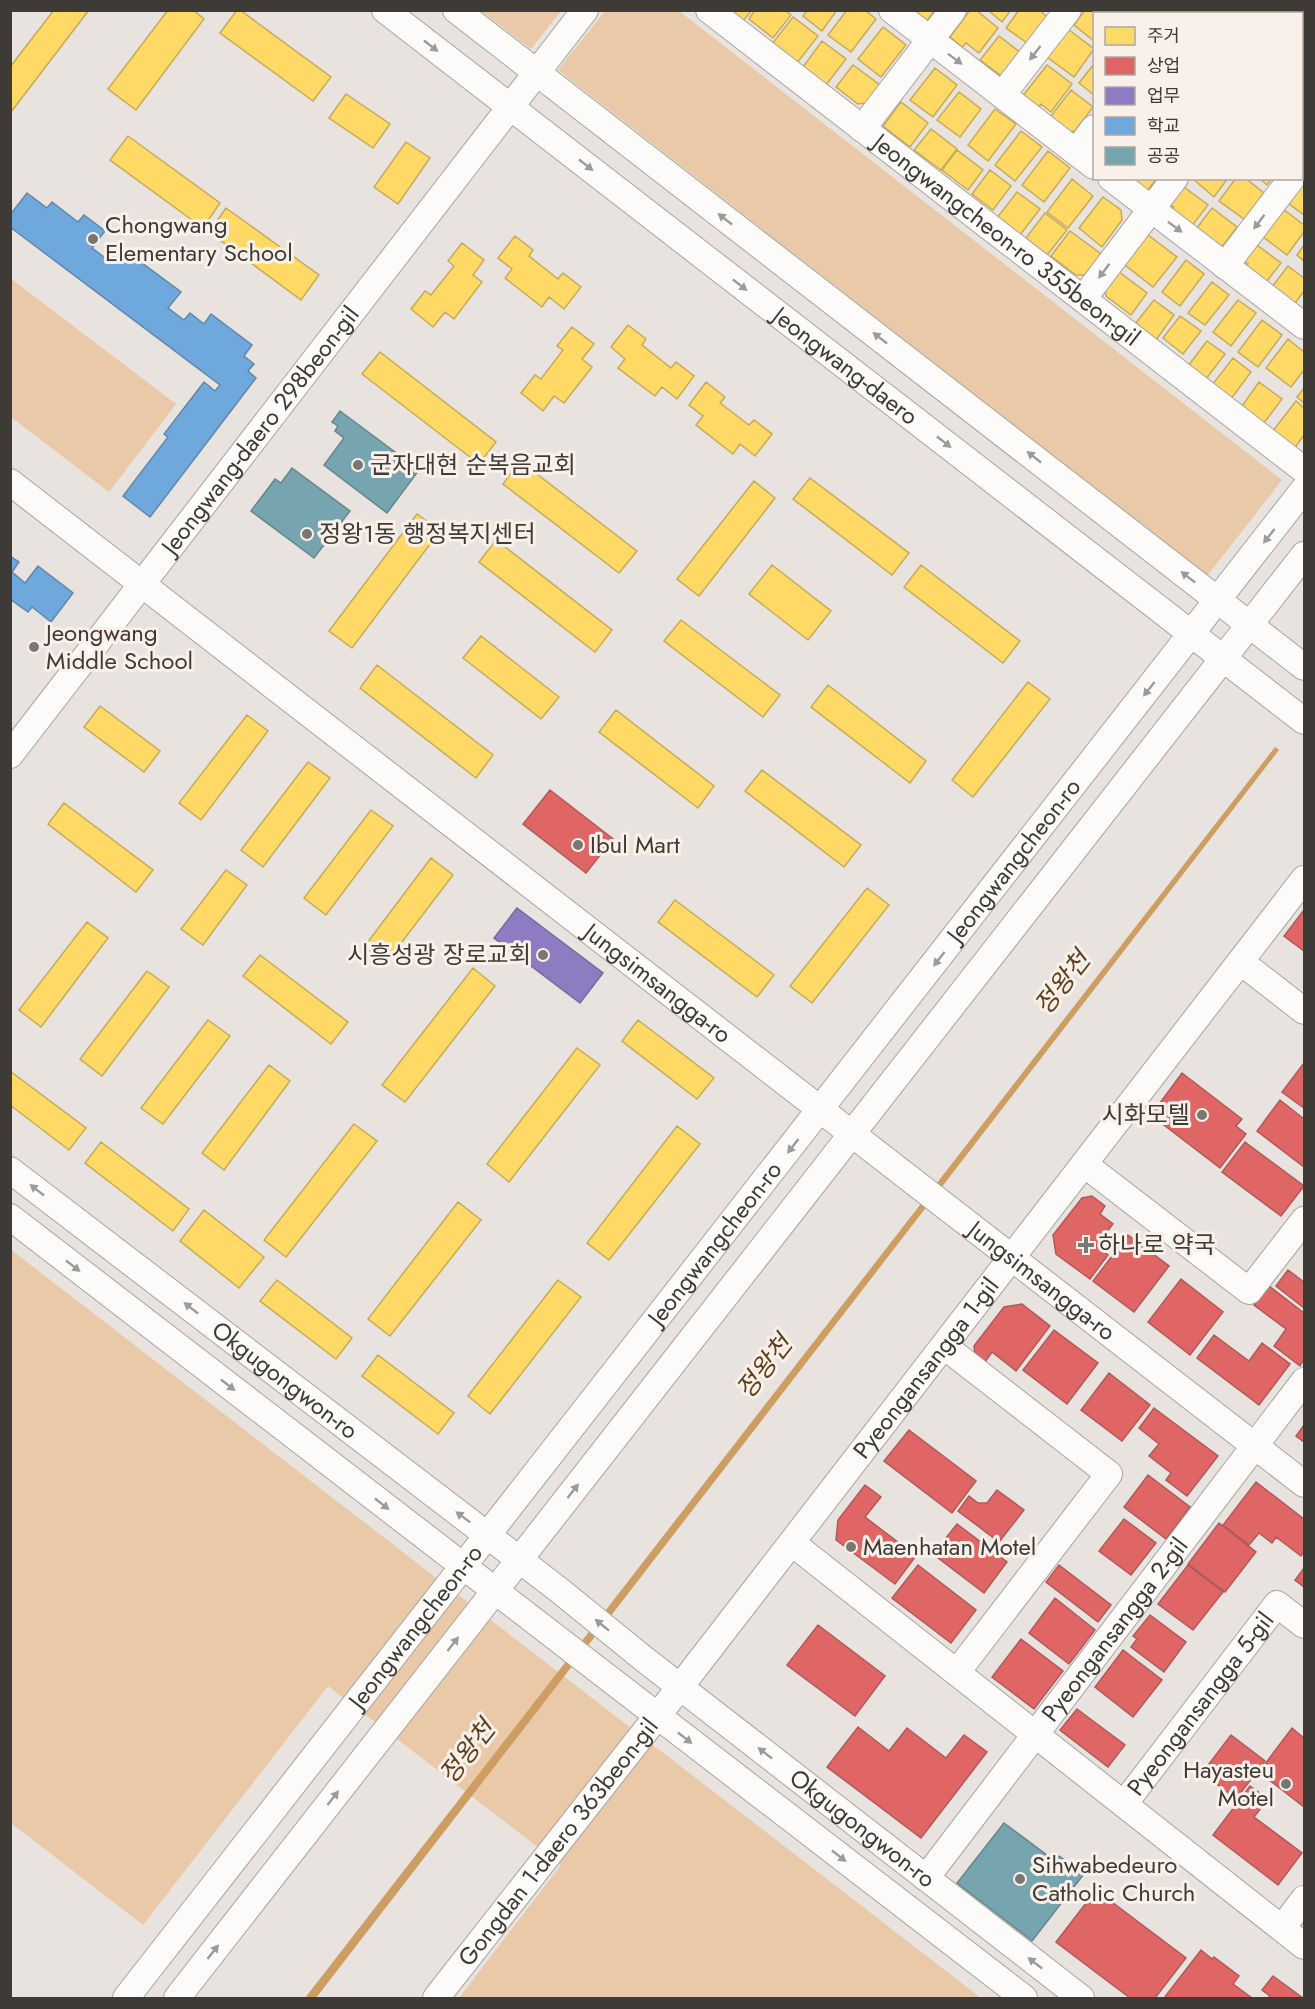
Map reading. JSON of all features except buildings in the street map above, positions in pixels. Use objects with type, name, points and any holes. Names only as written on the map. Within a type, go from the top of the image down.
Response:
[{"type":"street","name":"Jeongwang-daero","points":[[385,10],[1305,721]]},
{"type":"street","name":"Jeongwang-daero","points":[[456,10],[1303,666]]},
{"type":"street","name":"Jeongwang-daero 298beon-gil","points":[[10,755],[585,10]]},
{"type":"street","name":"Jeongwangcheon-ro 355beon-gil","points":[[709,10],[1305,470]]},
{"type":"street","points":[[892,10],[1085,159],[1093,134]]},
{"type":"street","points":[[862,129],[953,10]]},
{"type":"street","points":[[1002,95],[1068,10]]},
{"type":"street","points":[[1114,180],[1304,326]]},
{"type":"street","points":[[1083,299],[1173,180]]},
{"type":"street","points":[[1225,266],[1290,180]]},
{"type":"street","name":"Jungsimsangga-ro","points":[[10,482],[1305,1484]]},
{"type":"street","name":"Jeongwangcheon-ro","points":[[126,1998],[1305,489]]},
{"type":"street","name":"Jeongwangcheon-ro","points":[[177,1998],[1305,555]]},
{"type":"street","name":"Pyeongansangga 1-gil","points":[[680,1687],[1305,879]]},
{"type":"street","points":[[1241,962],[1305,1011]]},
{"type":"street","points":[[1084,1164],[1250,1291],[1305,1220]]},
{"type":"street","name":"Okgugongwon-ro","points":[[10,1170],[559,1590],[644,1659],[1081,1998]]},
{"type":"street","name":"Okgugongwon-ro","points":[[10,1217],[1024,1998]]},
{"type":"street","points":[[944,1346],[1109,1474],[957,1672]]},
{"type":"street","name":"Pyeongansangga 2-gil","points":[[926,1878],[1305,1381]]},
{"type":"street","name":"Pyeongansangga 5-gil","points":[[792,1543],[1305,1946]]},
{"type":"street","name":"Pyeongansangga 5-gil","points":[[1124,1804],[1277,1604],[1305,1625]]},
{"type":"street","name":"Gongdan 1-daero 363beon-gil","points":[[436,1998],[680,1687]]},
{"type":"street","points":[[1282,1928],[1305,1899]]},
{"type":"shaded area","points":[[481,11],[561,11],[531,49]]},
{"type":"shaded area","points":[[605,11],[679,11],[1282,480],[1207,576],[558,70]]},
{"type":"shaded area","points":[[10,278],[176,404],[109,492],[11,417]]},
{"type":"shaded area","points":[[1275,747],[1279,750],[316,1998],[305,1998]]},
{"type":"shaded area","points":[[10,1249],[981,1998],[459,1998],[561,1865],[328,1686],[143,1925],[11,1823]]},
{"type":"place","name":"Chongwang Elementary School","points":[[93,239]]},
{"type":"place","name":"군자대현 순복음교회","points":[[358,465]]},
{"type":"place","name":"정왕1동 행정복지센터","points":[[307,534]]},
{"type":"place","name":"Jeongwang Middle School","points":[[34,647]]},
{"type":"place","name":"Ibul Mart","points":[[578,845]]},
{"type":"place","name":"시흥성광 장로교회","points":[[543,955]]},
{"type":"place","name":"시화모텔","points":[[1202,1115]]},
{"type":"place","name":"하나로 약국","points":[[1086,1245]]},
{"type":"place","name":"Maenhatan Motel","points":[[851,1547]]},
{"type":"place","name":"Hayasteu Motel","points":[[1286,1784]]},
{"type":"place","name":"Sihwabedeuro Catholic Church","points":[[1020,1879]]},
{"type":"water label","name":"정왕천","points":[[1062,983]]},
{"type":"water label","name":"정왕천","points":[[764,1367]]},
{"type":"water label","name":"정왕천","points":[[467,1752]]}]
